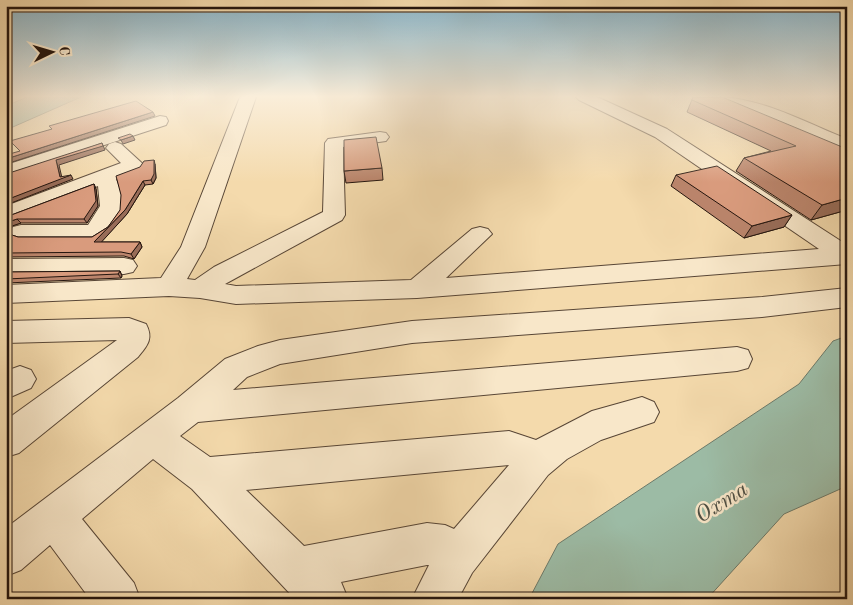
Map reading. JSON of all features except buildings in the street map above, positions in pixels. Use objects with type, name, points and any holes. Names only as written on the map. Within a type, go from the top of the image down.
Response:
[{"type":"street","points":[[21,232],[94,232],[112,208],[113,198],[80,170],[53,143],[57,137],[91,125]]},
{"type":"street","points":[[6,214],[48,198],[80,170],[153,125]]},
{"type":"street","points":[[169,287],[193,247],[238,125]]},
{"type":"street","points":[[645,125],[662,133],[846,255]]},
{"type":"street","points":[[797,125],[847,146]]},
{"type":"street","points":[[200,289],[223,273],[334,215],[334,143],[380,137]]},
{"type":"street","points":[[14,175],[134,165],[115,148]]},
{"type":"street","points":[[14,175],[48,198],[60,202],[47,232]]},
{"type":"street","points":[[417,289],[480,234]]},
{"type":"street","points":[[6,294],[169,287],[200,289],[236,295],[417,289],[846,255]]},
{"type":"street","points":[[6,267],[124,266]]},
{"type":"street","points":[[6,555],[154,438],[236,368],[258,358],[280,352],[412,332],[762,307],[847,297]]},
{"type":"street","points":[[6,332],[129,328],[136,332],[136,339],[127,349],[6,441]]},
{"type":"street","points":[[190,408],[737,360]]},
{"type":"street","points":[[434,599],[457,558],[535,463],[554,447],[592,427],[642,412]]},
{"type":"street","points":[[154,438],[205,476],[326,599]]},
{"type":"street","points":[[205,476],[509,448],[524,452],[535,463]]},
{"type":"street","points":[[55,518],[118,599]]},
{"type":"street","points":[[296,569],[427,544],[445,546],[457,558]]},
{"type":"water","points":[[6,125],[17,125],[6,130]]},
{"type":"water","name":"Охта","points":[[847,336],[847,486],[784,514],[707,599],[529,599],[558,544],[799,384],[833,341]]}]
